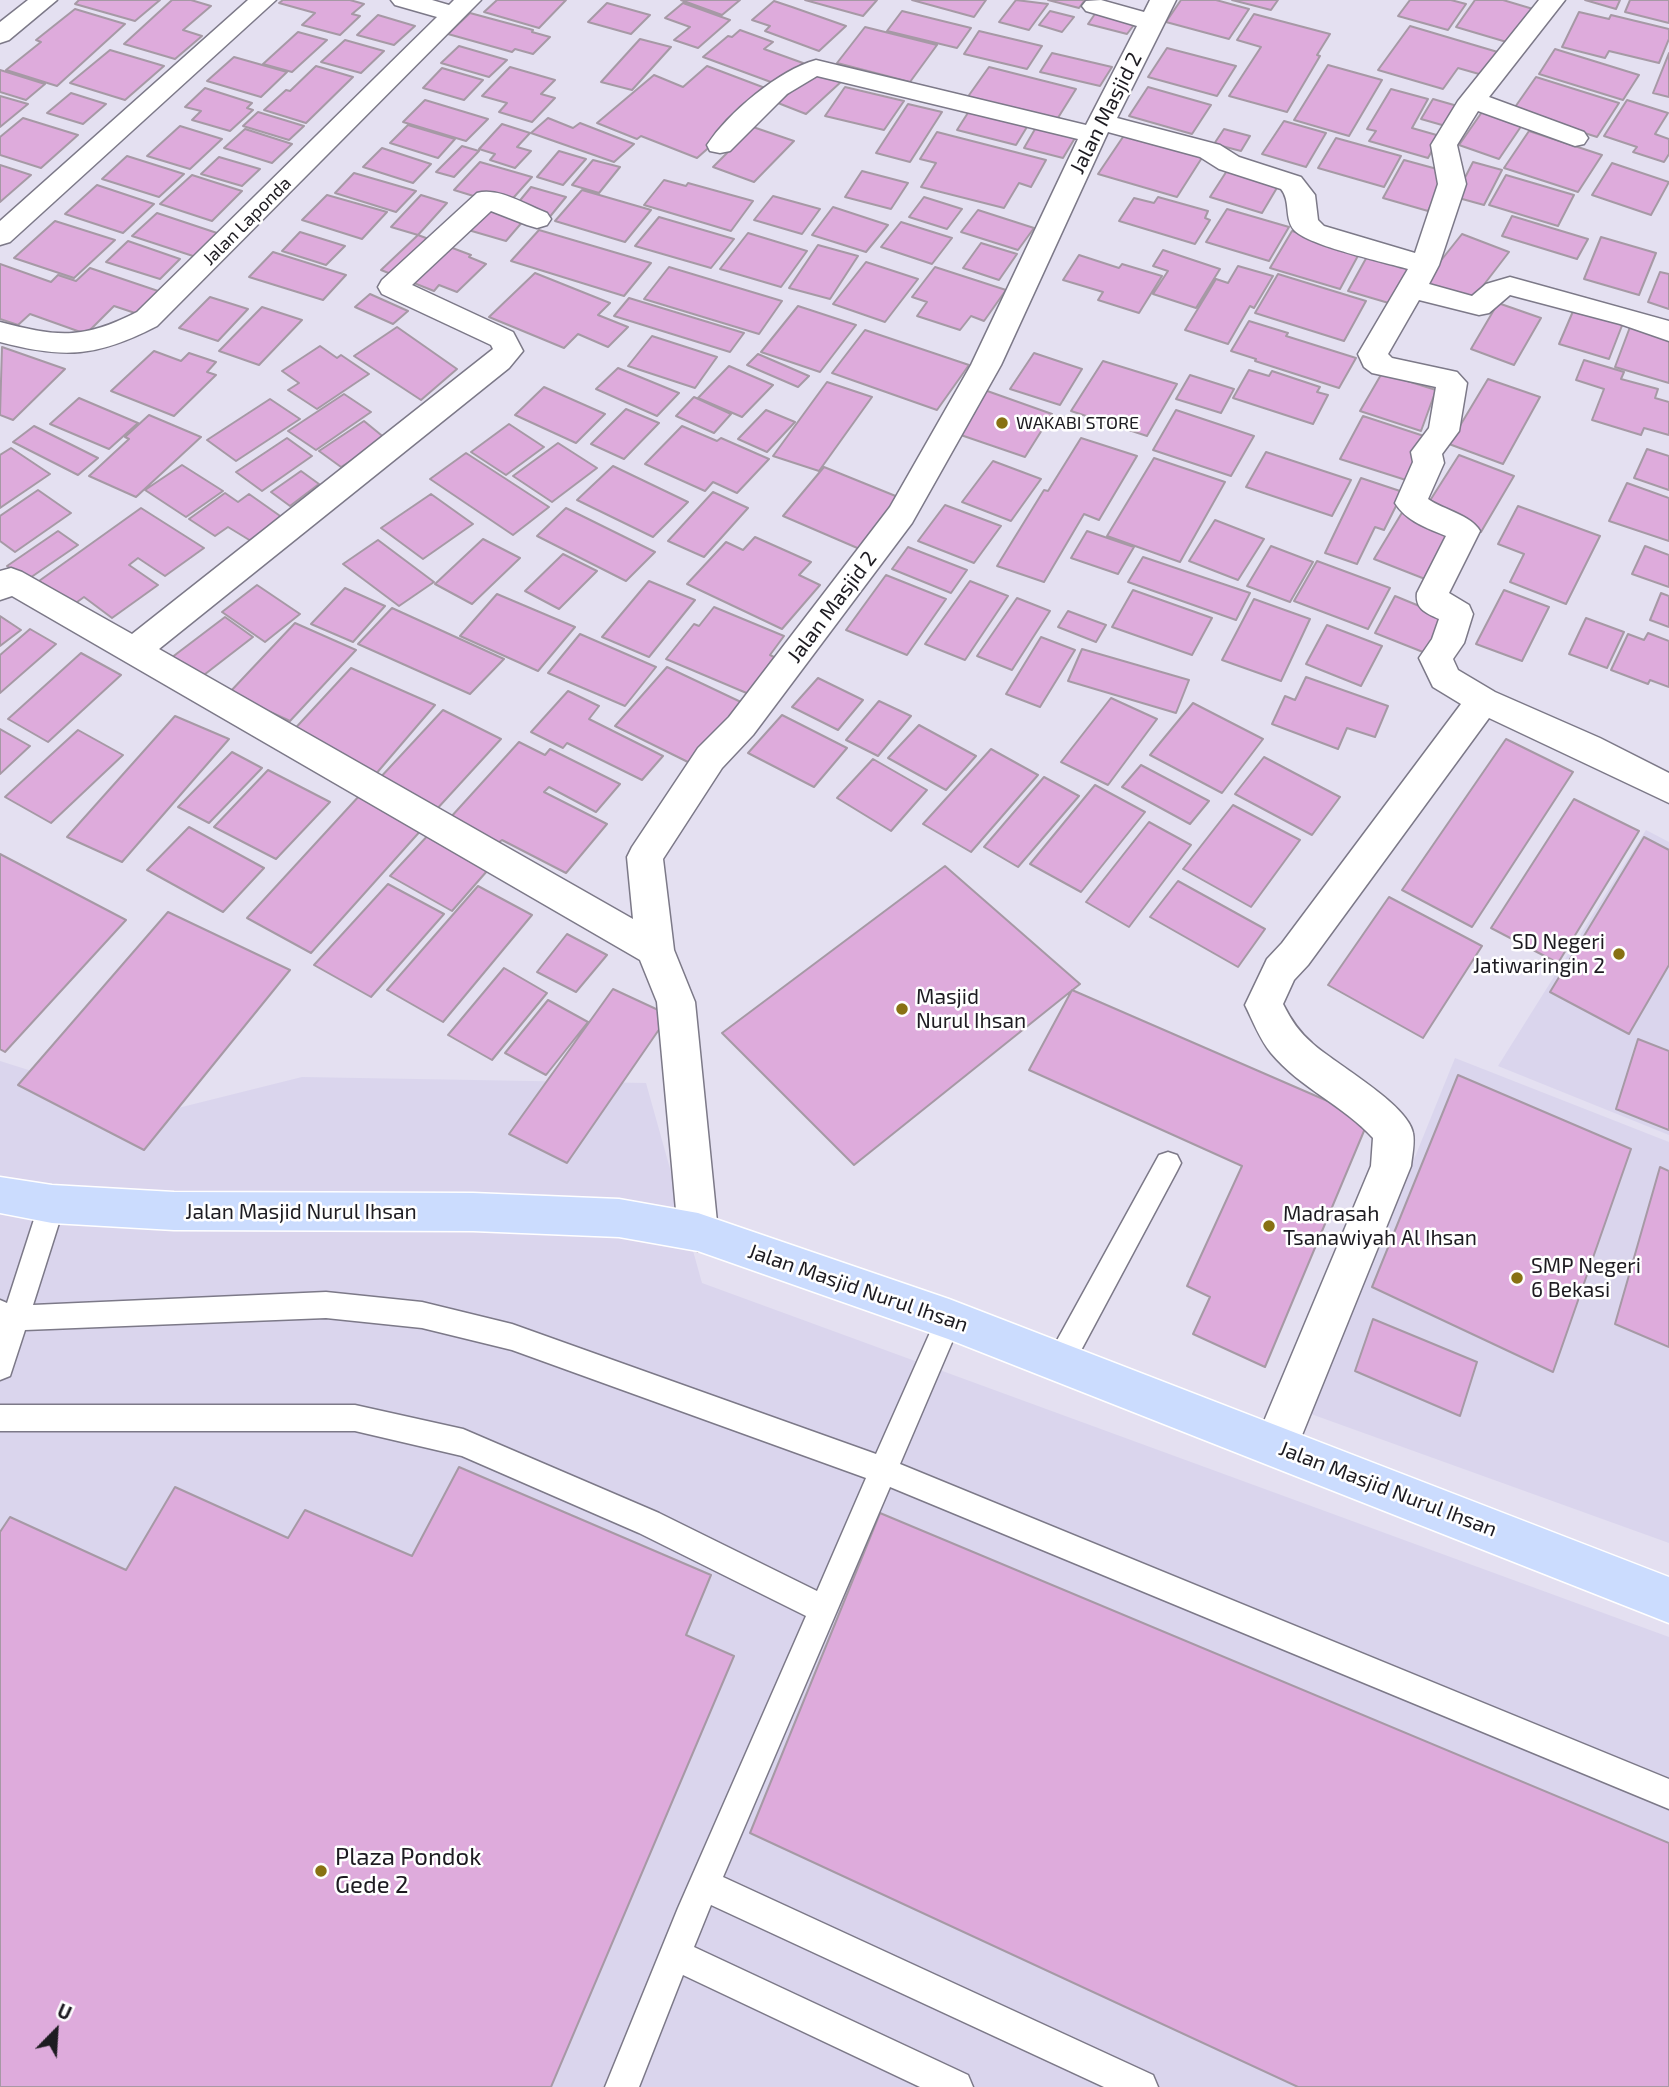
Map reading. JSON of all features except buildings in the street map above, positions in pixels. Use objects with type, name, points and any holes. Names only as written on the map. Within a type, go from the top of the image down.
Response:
[{"type":"main road","name":"Jalan Masjid Nurul Ihsan","points":[[0,1195],[52,1204],[174,1212],[473,1212],[619,1218],[698,1232],[949,1319],[1669,1600]]},
{"type":"street","points":[[0,34],[44,0]]},
{"type":"street","points":[[0,236],[262,0]]},
{"type":"street","points":[[404,0],[461,7]]},
{"type":"street","points":[[1545,1],[1454,124],[1444,145],[1451,184],[1418,276],[1373,355],[1374,360],[1383,366],[1446,379],[1452,383],[1444,432],[1426,452],[1429,463],[1422,471],[1421,482],[1410,503],[1429,516],[1464,531],[1433,593],[1432,601],[1457,614],[1447,643],[1436,658],[1445,677],[1483,701],[1588,748],[1669,789]]},
{"type":"street","points":[[1095,6],[1157,11]]},
{"type":"street","name":"Jalan Laponda","points":[[0,332],[55,346],[85,345],[123,332],[146,318],[461,7]]},
{"type":"street","name":"Jalan Masjid 2","points":[[698,1232],[676,1002],[655,950],[645,857],[710,758],[741,726],[901,515],[986,365],[1157,11]]},
{"type":"street","points":[[720,145],[787,82],[807,70],[816,68],[1210,152],[1229,163],[1291,183],[1301,195],[1304,223],[1314,232],[1418,276],[1474,306],[1479,306],[1485,296],[1510,286],[1534,290],[1669,331]]},
{"type":"street","points":[[1473,100],[1575,138]]},
{"type":"street","points":[[134,651],[499,361],[508,351],[503,339],[392,287],[487,199],[537,219]]},
{"type":"street","points":[[0,588],[11,580],[655,950]]},
{"type":"street","points":[[1276,1445],[1391,1166],[1393,1133],[1378,1114],[1285,1042],[1264,1005],[1280,970],[1295,954],[1483,701]]},
{"type":"lane","points":[[1060,1362],[1168,1163]]},
{"type":"lane","points":[[0,1367],[8,1315],[52,1204]]},
{"type":"lane","points":[[8,1315],[326,1305],[422,1315],[512,1336],[882,1470],[1669,1794]]},
{"type":"lane","points":[[624,2086],[704,1885],[949,1319]]},
{"type":"lane","points":[[0,1418],[355,1418],[463,1443],[649,1523],[823,1609]]},
{"type":"lane","points":[[704,1885],[1141,2087]]},
{"type":"lane","points":[[675,1955],[956,2087]]},
{"type":"shaded area","name":"SD Negeri Jatiwaringin 2","points":[[1646,830],[1669,842],[1669,1135],[1498,1066]]},
{"type":"shaded area","name":"SMP Negeri 6 Bekasi","points":[[1455,1058],[1669,1142],[1669,1543],[1311,1414]]},
{"type":"shaded area","points":[[0,1061],[162,1112],[302,1077],[646,1083],[702,1283],[1669,1637],[1669,2087],[0,2087]]},
{"type":"place","name":"WAKABI STORE","points":[[1002,423]]},
{"type":"place","name":"SD Negeri Jatiwaringin 2","points":[[1619,954]]},
{"type":"place","name":"Masjid Nurul Ihsan","points":[[902,1009]]},
{"type":"place","name":"Madrasah Tsanawiyah Al Ihsan","points":[[1269,1226]]},
{"type":"place","name":"SMP Negeri 6 Bekasi","points":[[1517,1278]]},
{"type":"place","name":"Plaza Pondok Gede 2","points":[[321,1871]]}]
